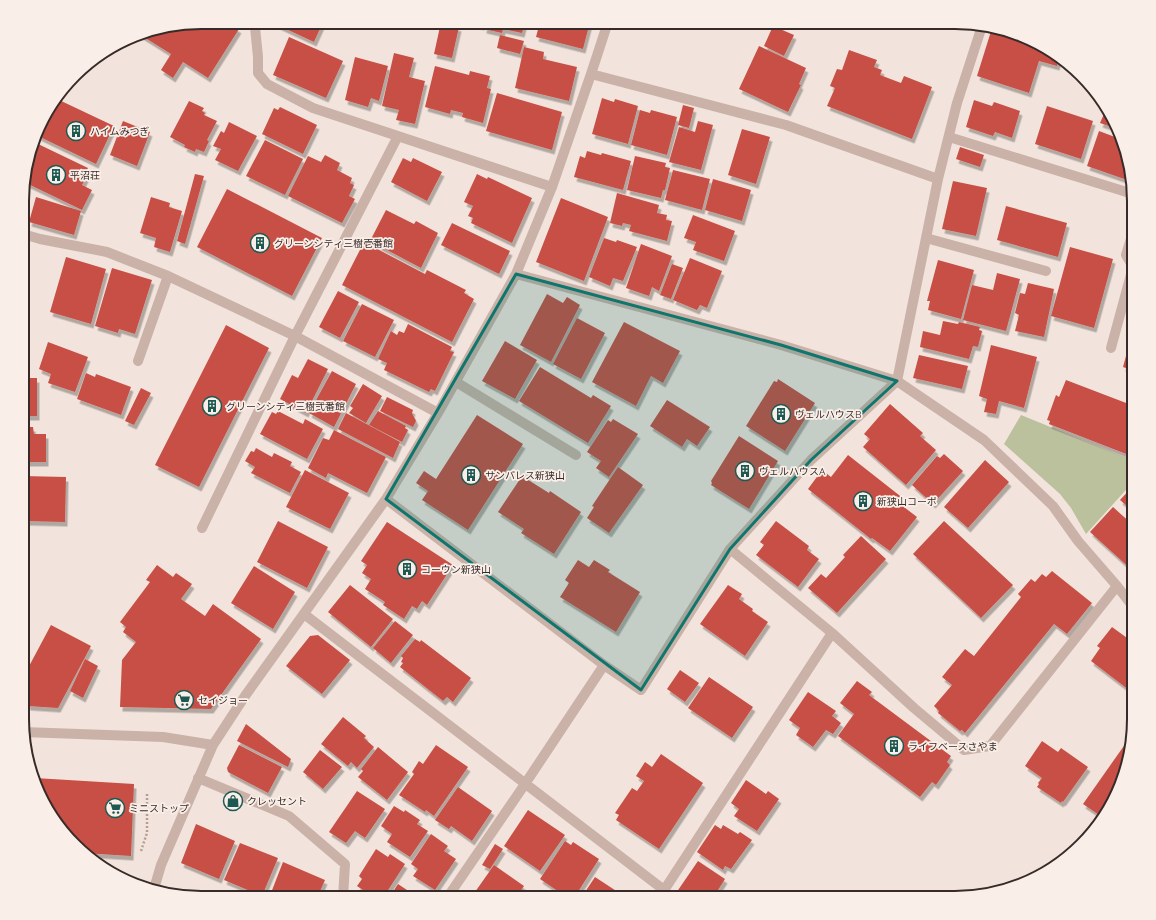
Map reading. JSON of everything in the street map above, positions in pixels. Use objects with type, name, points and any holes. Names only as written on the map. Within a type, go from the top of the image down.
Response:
[{"type":"street","points":[[255,29],[258,73],[267,84],[313,108],[552,187]]},
{"type":"street","points":[[155,885],[161,865],[213,745],[245,696],[386,499],[456,382],[516,274],[552,187],[592,74],[606,29]]},
{"type":"street","points":[[386,499],[604,665],[641,690],[730,549],[811,460],[897,381],[938,179],[957,103],[980,31]]},
{"type":"street","points":[[592,74],[786,125],[938,179]]},
{"type":"street","points":[[202,528],[296,336],[398,136]]},
{"type":"street","points":[[949,137],[1127,192]]},
{"type":"street","points":[[29,236],[107,252],[168,276],[296,336],[438,413]]},
{"type":"street","points":[[926,238],[1046,271]]},
{"type":"street","points":[[516,274],[781,344],[897,381],[984,440],[1053,506],[1078,541],[1127,597]]},
{"type":"street","points":[[138,360],[168,276]]},
{"type":"street","points":[[1111,348],[1127,292]]},
{"type":"street","points":[[456,382],[576,455]]},
{"type":"street","points":[[730,549],[832,633],[914,708],[964,750],[990,746],[1117,586]]},
{"type":"street","points":[[304,614],[525,784],[657,891]]},
{"type":"street","points":[[663,891],[832,633]]},
{"type":"street","points":[[452,891],[604,665]]},
{"type":"street","points":[[29,732],[162,737],[213,745]]},
{"type":"street","points":[[198,778],[289,816],[345,864],[343,891]]},
{"type":"path","points":[[147,792],[147,833],[139,858],[161,865]]},
{"type":"highlighted area","points":[[516,274],[781,345],[897,381],[811,460],[730,549],[641,690],[386,499]]},
{"type":"green space","points":[[1021,415],[1127,458],[1127,489],[1086,534],[1071,508],[1060,494],[1004,444]]},
{"type":"building","points":[[239,29],[208,78],[183,62],[173,78],[161,70],[171,54],[146,38],[179,30]]},
{"type":"building","points":[[286,29],[320,29],[314,42]]},
{"type":"building","points":[[439,29],[459,29],[452,58],[434,54]]},
{"type":"building","points":[[484,29],[503,29],[502,33]]},
{"type":"building","points":[[503,29],[523,29],[522,33]]},
{"type":"building","points":[[538,29],[588,29],[583,49],[536,37]]},
{"type":"building","points":[[772,29],[780,29],[794,35],[784,56],[764,46]]},
{"type":"building","points":[[991,33],[1021,42],[1041,52],[1058,63],[1057,66],[1039,61],[1029,93],[977,76]]},
{"type":"building","points":[[500,35],[524,41],[520,54],[497,48]]},
{"type":"building","points":[[289,37],[343,61],[326,98],[273,75]]},
{"type":"building","points":[[759,46],[806,68],[799,84],[801,85],[788,112],[739,89]]},
{"type":"building","points":[[524,47],[544,52],[543,59],[577,67],[569,101],[515,88]]},
{"type":"building","points":[[849,50],[877,60],[874,67],[882,70],[880,75],[901,83],[904,76],[932,87],[912,139],[827,106],[835,88],[830,86],[837,69],[842,70]]},
{"type":"building","points":[[394,53],[414,58],[409,77],[425,81],[415,124],[396,120],[399,110],[382,106]]},
{"type":"building","points":[[355,57],[388,66],[379,101],[371,98],[368,107],[345,100]]},
{"type":"building","points":[[435,66],[469,75],[470,71],[490,76],[487,88],[491,89],[483,123],[462,117],[463,113],[451,110],[450,114],[425,107]]},
{"type":"building","points":[[497,93],[562,112],[552,150],[486,131]]},
{"type":"building","points":[[602,98],[614,102],[615,99],[638,106],[628,144],[592,134]]},
{"type":"building","points":[[974,100],[992,106],[994,102],[1020,111],[1012,138],[995,132],[993,136],[966,127]]},
{"type":"building","name":"ハイムみつぎ","points":[[61,101],[114,126],[96,164],[41,137],[52,115]]},
{"type":"building","points":[[189,101],[204,108],[202,111],[205,113],[204,115],[217,121],[207,140],[209,141],[204,152],[196,149],[195,152],[184,147],[185,145],[170,137]]},
{"type":"building","points":[[683,105],[694,108],[689,128],[678,125]]},
{"type":"building","points":[[1047,106],[1093,121],[1081,159],[1035,144]]},
{"type":"building","points":[[280,107],[317,125],[303,154],[262,134],[274,108],[278,110]]},
{"type":"building","points":[[640,110],[650,113],[651,110],[677,117],[667,155],[631,145]]},
{"type":"building","points":[[1104,115],[1110,126],[1100,123]]},
{"type":"building","points":[[123,121],[150,132],[137,166],[110,155]]},
{"type":"building","points":[[698,121],[713,125],[701,170],[669,162],[679,127],[695,132]]},
{"type":"building","points":[[229,122],[257,136],[238,171],[215,160],[221,149],[213,146],[221,131],[224,133]]},
{"type":"building","points":[[742,129],[770,137],[756,184],[728,175]]},
{"type":"building","points":[[1099,131],[1115,137],[1126,180],[1087,166]]},
{"type":"building","points":[[265,140],[303,159],[285,195],[246,176]]},
{"type":"building","name":"平沼荘","points":[[39,144],[88,168],[86,172],[89,172],[82,185],[92,190],[82,210],[29,185],[32,168]]},
{"type":"building","points":[[960,147],[984,155],[980,167],[956,159]]},
{"type":"building","points":[[587,151],[601,155],[602,153],[631,161],[623,190],[574,177],[580,156],[585,158]]},
{"type":"building","points":[[325,155],[340,163],[337,170],[352,178],[350,183],[354,185],[349,196],[355,199],[342,223],[288,196],[308,156],[321,162]]},
{"type":"building","points":[[635,156],[666,163],[665,167],[670,168],[665,190],[663,190],[661,198],[627,190]]},
{"type":"building","points":[[403,158],[411,162],[413,158],[442,172],[427,201],[391,182]]},
{"type":"building","points":[[673,170],[710,179],[702,210],[665,200]]},
{"type":"building","points":[[195,174],[204,176],[185,244],[177,241]]},
{"type":"building","points":[[477,174],[487,179],[488,177],[532,198],[512,243],[471,223],[473,218],[468,216],[473,206],[464,202]]},
{"type":"building","points":[[713,179],[751,190],[742,221],[705,210]]},
{"type":"building","points":[[953,181],[987,188],[976,236],[942,229]]},
{"type":"building","name":"グリーンシティ三樹壱番館","points":[[227,189],[322,238],[292,296],[197,247]]},
{"type":"building","points":[[617,193],[659,205],[657,213],[667,215],[666,220],[672,221],[667,241],[629,231],[631,225],[623,223],[622,226],[610,223]]},
{"type":"building","points":[[36,197],[81,211],[74,235],[29,222]]},
{"type":"building","points":[[151,197],[170,203],[169,207],[182,211],[170,252],[154,247],[156,238],[140,233]]},
{"type":"building","points":[[561,198],[608,217],[584,281],[536,262]]},
{"type":"building","points":[[1006,206],[1067,223],[1058,257],[997,240]]},
{"type":"building","points":[[386,210],[414,224],[416,221],[438,233],[421,268],[370,241]]},
{"type":"building","points":[[693,215],[735,231],[724,261],[693,250],[696,242],[684,238]]},
{"type":"building","points":[[452,223],[510,251],[499,274],[441,245]]},
{"type":"building","points":[[604,238],[616,242],[617,240],[637,247],[623,281],[613,278],[610,286],[589,277]]},
{"type":"building","points":[[364,242],[425,274],[427,270],[466,290],[464,293],[474,299],[452,342],[342,285]]},
{"type":"building","points":[[641,244],[672,256],[659,291],[652,287],[649,296],[626,288]]},
{"type":"building","points":[[1070,247],[1113,259],[1094,328],[1051,316]]},
{"type":"building","points":[[66,257],[106,269],[91,324],[50,312]]},
{"type":"building","points":[[690,258],[722,271],[707,308],[700,305],[697,310],[673,300]]},
{"type":"building","points":[[938,260],[974,270],[961,319],[928,310],[930,301],[927,301]]},
{"type":"building","points":[[672,264],[683,268],[671,299],[660,295]]},
{"type":"building","points":[[112,268],[152,280],[135,334],[119,329],[118,333],[95,326]]},
{"type":"building","points":[[997,273],[1020,279],[1006,331],[963,320],[972,285],[993,290]]},
{"type":"building","points":[[1028,283],[1054,289],[1044,337],[1015,331],[1019,315],[1015,313],[1020,293],[1025,294]]},
{"type":"building","points":[[338,291],[359,302],[340,338],[319,327]]},
{"type":"building","points":[[547,294],[563,303],[567,297],[580,305],[551,362],[520,345]]},
{"type":"building","points":[[362,304],[394,320],[375,357],[343,341]]},
{"type":"building","points":[[577,318],[605,333],[581,379],[553,364]]},
{"type":"building","points":[[943,321],[958,324],[959,322],[980,327],[979,330],[982,331],[978,347],[973,346],[969,359],[920,347],[923,331],[940,335]]},
{"type":"building","points":[[624,322],[680,351],[663,383],[651,376],[636,406],[592,382]]},
{"type":"building","points":[[408,324],[452,347],[450,351],[454,352],[435,391],[431,389],[429,392],[384,370],[387,363],[378,359],[391,331],[397,335],[399,331],[404,333]]},
{"type":"building","name":"グリーンシティ三樹弐番館","points":[[226,325],[269,348],[199,487],[155,465]]},
{"type":"building","points":[[505,341],[537,360],[515,399],[482,381]]},
{"type":"building","points":[[48,342],[88,357],[75,392],[48,383],[51,374],[39,369]]},
{"type":"building","points":[[991,345],[1037,357],[1024,408],[999,401],[996,414],[984,412],[987,399],[979,396]]},
{"type":"building","points":[[919,355],[968,366],[962,389],[913,378]]},
{"type":"building","points":[[1127,356],[1127,368],[1123,367]]},
{"type":"building","points":[[308,359],[328,369],[306,413],[280,399],[292,375],[298,378]]},
{"type":"building","points":[[540,367],[591,398],[593,395],[611,406],[588,443],[519,401]]},
{"type":"building","points":[[332,371],[356,384],[334,427],[309,413]]},
{"type":"building","points":[[86,373],[95,377],[96,374],[131,387],[121,415],[77,399]]},
{"type":"building","points":[[29,378],[37,378],[37,416],[29,416]]},
{"type":"building","name":"ヴェルハウスB","points":[[778,379],[815,403],[785,451],[746,426],[774,381],[777,382]]},
{"type":"building","points":[[1066,380],[1127,403],[1127,454],[1049,424],[1050,421],[1047,420],[1056,395],[1059,397]]},
{"type":"building","points":[[363,384],[382,396],[366,423],[349,413],[353,408],[350,406]]},
{"type":"building","points":[[141,388],[151,393],[134,425],[125,421]]},
{"type":"building","points":[[387,397],[413,410],[412,413],[416,421],[413,427],[380,411]]},
{"type":"building","points":[[667,400],[710,427],[697,446],[687,439],[682,447],[650,426]]},
{"type":"building","points":[[890,404],[923,433],[920,436],[936,450],[906,485],[863,447],[870,439],[864,434]]},
{"type":"building","points":[[278,411],[303,424],[305,419],[323,429],[307,459],[260,434],[272,412],[276,414]]},
{"type":"building","points":[[378,411],[406,426],[405,428],[408,430],[402,442],[369,425]]},
{"type":"building","points":[[346,413],[400,442],[393,458],[338,429]]},
{"type":"building","name":"サンパレス新狭山","points":[[477,415],[523,444],[468,530],[422,500],[428,491],[416,483],[424,471],[436,479]]},
{"type":"building","points":[[613,419],[638,434],[609,477],[596,468],[601,461],[587,452],[608,420],[611,422]]},
{"type":"building","points":[[29,427],[33,427],[34,434],[46,434],[46,462],[29,462]]},
{"type":"building","points":[[334,430],[386,457],[367,493],[328,473],[326,478],[308,468],[323,438],[329,440]]},
{"type":"building","name":"ヴェルハウスA","points":[[739,436],[778,461],[749,509],[711,485],[711,481]]},
{"type":"building","points":[[256,448],[272,457],[274,453],[292,462],[290,466],[301,472],[290,493],[251,473],[255,467],[245,461],[251,451],[254,452]]},
{"type":"building","points":[[944,454],[963,471],[933,504],[912,485],[937,456],[940,458]]},
{"type":"building","name":"新狭山コーポ","points":[[848,455],[904,499],[900,504],[917,517],[890,551],[872,538],[871,539],[808,489],[822,470],[831,477]]},
{"type":"building","points":[[985,460],[1009,482],[968,528],[944,507]]},
{"type":"building","points":[[618,467],[643,485],[609,533],[587,518],[594,507],[592,506]]},
{"type":"building","points":[[305,470],[349,493],[330,529],[286,507]]},
{"type":"building","points":[[29,476],[66,477],[65,522],[29,521]]},
{"type":"building","points":[[522,476],[549,493],[550,491],[581,512],[554,554],[521,533],[524,529],[498,512]]},
{"type":"building","points":[[1127,492],[1127,506],[1120,500]]},
{"type":"building","points":[[1113,507],[1127,520],[1127,566],[1090,532]]},
{"type":"building","points":[[278,521],[328,547],[307,588],[257,562]]},
{"type":"building","points":[[776,521],[809,546],[807,550],[819,559],[798,587],[756,555],[764,545],[760,542]]},
{"type":"building","points":[[944,521],[1013,585],[981,618],[913,554]]},
{"type":"building","name":"コーウン新狭山","points":[[387,522],[453,565],[427,605],[422,601],[417,609],[412,606],[404,619],[383,605],[385,602],[365,589],[371,579],[362,573],[367,565],[361,561]]},
{"type":"building","points":[[861,536],[886,559],[837,613],[808,588],[821,574],[826,578],[845,557],[843,555]]},
{"type":"building","points":[[578,560],[589,567],[594,560],[610,570],[608,572],[640,592],[616,632],[560,597],[569,583],[565,580]]},
{"type":"building","points":[[157,565],[173,577],[176,573],[192,584],[181,599],[205,616],[213,604],[261,639],[211,709],[120,707],[122,660],[136,642],[123,632],[126,627],[120,622],[150,582],[146,580]]},
{"type":"building","points":[[254,566],[295,592],[273,629],[231,603]]},
{"type":"building","points":[[1052,571],[1092,603],[1067,634],[1054,624],[965,733],[962,730],[960,731],[938,713],[939,711],[934,706],[952,685],[942,677],[965,649],[974,656],[1021,597],[1018,594],[1031,579],[1035,582],[1042,574],[1046,577]]},
{"type":"building","points":[[350,585],[393,619],[371,647],[328,612]]},
{"type":"building","points":[[728,585],[742,594],[739,599],[753,609],[752,611],[768,622],[745,656],[700,624]]},
{"type":"building","points":[[395,621],[413,635],[391,663],[373,648]]},
{"type":"building","points":[[51,625],[91,646],[58,708],[29,706],[29,666]]},
{"type":"building","points":[[1112,627],[1127,638],[1127,688],[1091,661],[1100,648],[1097,646]]},
{"type":"building","points":[[318,635],[350,660],[322,694],[286,666],[310,636]]},
{"type":"building","points":[[415,639],[420,642],[421,640],[471,678],[453,702],[447,697],[443,701],[400,667],[403,663],[401,662],[403,658],[401,656]]},
{"type":"building","points":[[85,659],[98,666],[83,698],[70,691]]},
{"type":"building","points":[[680,670],[699,683],[685,702],[667,689]]},
{"type":"building","points":[[709,677],[753,707],[732,738],[688,708]]},
{"type":"building","name":"ライフベースさやま","points":[[857,681],[872,692],[869,695],[951,756],[947,762],[950,765],[936,785],[932,782],[920,797],[838,736],[854,714],[840,703]]},
{"type":"building","points":[[808,692],[836,711],[832,716],[841,723],[833,734],[826,730],[813,747],[796,735],[800,728],[789,720]]},
{"type":"building","points":[[343,717],[366,736],[364,738],[374,747],[357,768],[351,762],[348,766],[321,744]]},
{"type":"building","points":[[246,724],[291,759],[288,767],[237,741]]},
{"type":"building","points":[[1042,741],[1058,752],[1061,748],[1088,767],[1061,803],[1037,787],[1042,778],[1025,766]]},
{"type":"building","points":[[1126,744],[1114,785],[1098,814],[1083,804]]},
{"type":"building","points":[[239,745],[282,767],[268,793],[228,772],[227,768]]},
{"type":"building","points":[[436,745],[468,767],[434,816],[426,810],[425,812],[399,795],[414,774],[412,772],[419,761],[423,764]]},
{"type":"building","points":[[378,747],[408,772],[387,800],[358,777],[363,771],[361,769]]},
{"type":"building","points":[[320,750],[342,767],[323,789],[303,772]]},
{"type":"building","points":[[661,754],[703,783],[659,849],[616,820],[619,815],[615,813],[632,788],[637,791],[644,781],[636,776],[645,762],[652,767]]},
{"type":"building","points":[[40,778],[134,784],[131,856],[95,854],[79,841],[52,805]]},
{"type":"building","points":[[746,780],[766,794],[768,791],[779,799],[757,831],[734,816],[739,809],[731,803]]},
{"type":"building","points":[[458,787],[492,811],[472,841],[451,826],[449,829],[435,820]]},
{"type":"building","points":[[357,791],[385,809],[365,838],[355,831],[346,843],[329,832]]},
{"type":"building","points":[[394,806],[404,812],[405,810],[420,820],[417,824],[428,831],[410,857],[387,842],[392,834],[381,826]]},
{"type":"building","points":[[528,810],[565,835],[540,871],[504,846]]},
{"type":"building","points":[[196,824],[235,841],[219,879],[181,863]]},
{"type":"building","points":[[715,825],[721,829],[723,825],[738,834],[740,832],[752,840],[731,869],[725,866],[723,870],[697,852]]},
{"type":"building","points":[[431,834],[448,846],[444,851],[456,859],[435,890],[413,876],[418,869],[411,864]]},
{"type":"building","points":[[565,841],[571,845],[573,842],[599,859],[578,891],[558,891],[540,879]]},
{"type":"building","points":[[240,843],[278,858],[264,891],[250,891],[224,880]]},
{"type":"building","points":[[495,844],[503,849],[490,869],[482,865]]},
{"type":"building","points":[[376,849],[388,857],[390,854],[405,864],[388,891],[364,891],[357,886],[362,879],[359,876]]},
{"type":"building","points":[[698,861],[725,879],[717,891],[677,891]]},
{"type":"building","points":[[283,862],[325,880],[320,891],[272,891]]},
{"type":"building","points":[[494,865],[524,886],[521,891],[476,891]]},
{"type":"building","points":[[595,877],[616,891],[586,891]]},
{"type":"building","points":[[398,884],[408,891],[394,891]]},
{"type":"place","name":"ハイムみつぎ","points":[[76,131]]},
{"type":"place","name":"平沼荘","points":[[56,175]]},
{"type":"place","name":"グリーンシティ三樹壱番館","points":[[260,243]]},
{"type":"place","name":"グリーンシティ三樹弐番館","points":[[212,406]]},
{"type":"place","name":"ヴェルハウスB","points":[[781,414]]},
{"type":"place","name":"ヴェルハウスA","points":[[745,471]]},
{"type":"place","name":"サンパレス新狭山","points":[[471,475]]},
{"type":"place","name":"新狭山コーポ","points":[[863,501]]},
{"type":"place","name":"コーウン新狭山","points":[[407,569]]},
{"type":"place","name":"セイジョー","points":[[184,700]]},
{"type":"place","name":"ライフベースさやま","points":[[894,746]]},
{"type":"place","name":"クレッセント","points":[[233,801]]},
{"type":"place","name":"ミニストップ","points":[[115,808]]}]
